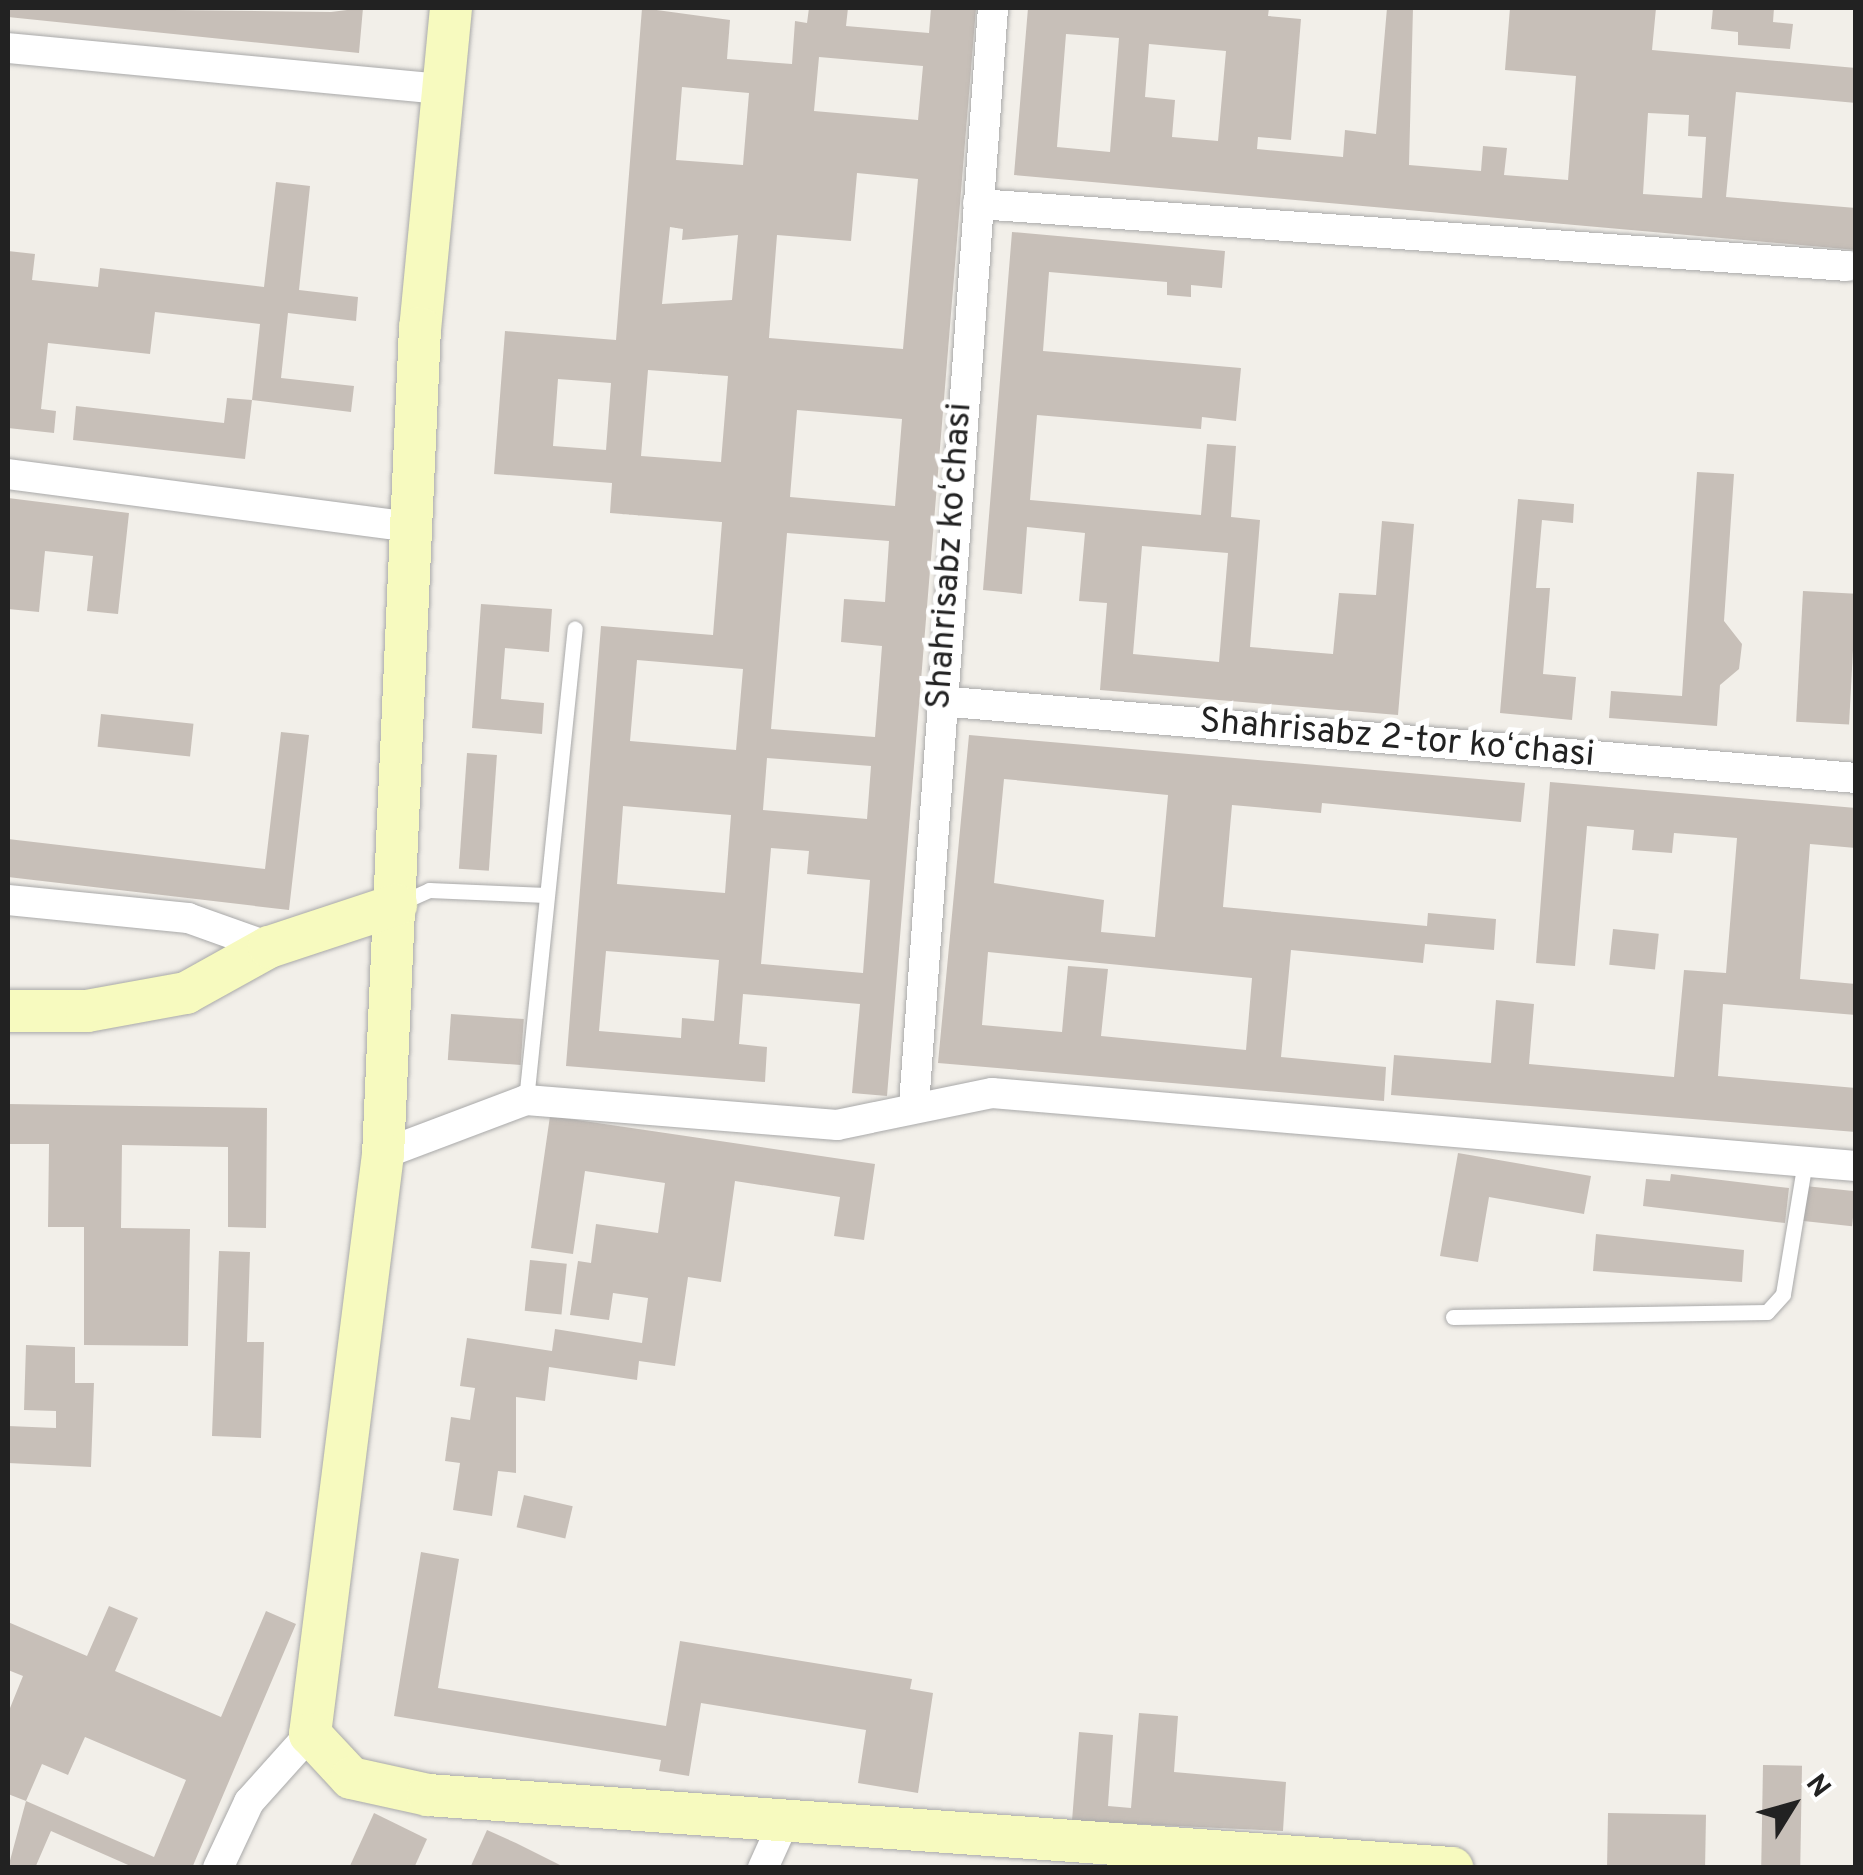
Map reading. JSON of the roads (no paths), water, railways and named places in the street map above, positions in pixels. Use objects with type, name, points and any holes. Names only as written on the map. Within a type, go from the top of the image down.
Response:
[{"type":"street","points":[[218,1868],[249,1802],[310,1734],[384,1154],[411,526],[451,8]]},
{"type":"street","name":"Shahrisabz koʻchasi","points":[[914,1105],[939,701],[993,8]]},
{"type":"street","points":[[8,48],[442,89]]},
{"type":"street","points":[[978,204],[1848,266]]},
{"type":"street","points":[[8,474],[411,526]]},
{"type":"street","name":"Shahrisabz 2-tor koʻchasi","points":[[939,701],[1856,778]]},
{"type":"street","points":[[8,900],[188,918],[269,947]]},
{"type":"street","points":[[8,1011],[87,1011],[186,994],[269,947],[396,905]]},
{"type":"street","points":[[384,1154],[526,1100],[837,1124],[914,1105],[992,1093],[1856,1166]]},
{"type":"street","points":[[310,1734],[351,1778],[428,1795],[786,1816],[1175,1860],[1452,1868]]},
{"type":"street","points":[[762,1868],[786,1816]]},
{"type":"lane","points":[[526,1100],[575,629]]},
{"type":"lane","points":[[396,905],[429,890],[546,895]]},
{"type":"lane","points":[[1452,1317],[1768,1312],[1783,1294],[1805,1160]]}]
